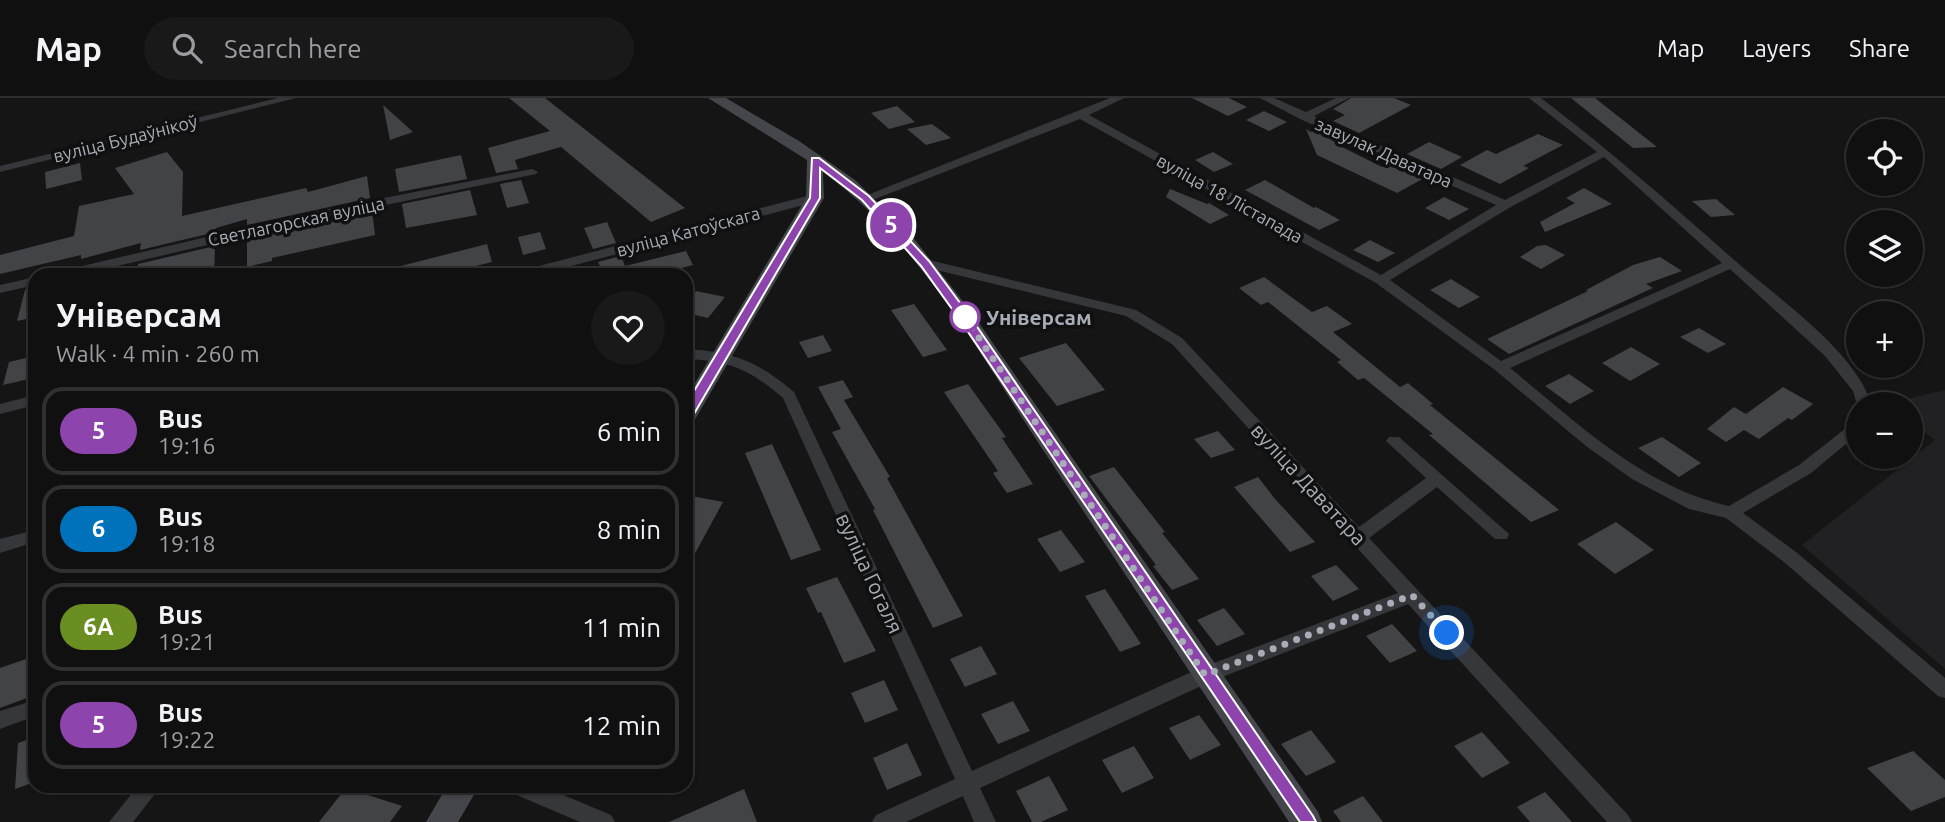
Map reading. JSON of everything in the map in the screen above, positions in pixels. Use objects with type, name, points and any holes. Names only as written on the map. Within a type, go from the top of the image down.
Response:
[{"type":"street","name":"вуліца Будаўнікоў","points":[[0,169],[291,98]]},
{"type":"street","points":[[715,98],[815,160],[866,198],[925,263],[965,317],[1307,822]]},
{"type":"street","points":[[866,198],[1119,98]]},
{"type":"street","name":"завулак Даватара","points":[[1265,98],[1504,205]]},
{"type":"street","points":[[1304,117],[1344,98]]},
{"type":"street","points":[[1534,98],[1605,152],[1731,264],[1839,361],[1863,392]]},
{"type":"street","name":"вуліца 18 Лістапада","points":[[1080,115],[1381,280],[1500,367],[1591,442],[1638,475],[1695,505],[1731,513]]},
{"type":"street","points":[[1381,280],[1504,205],[1605,152]]},
{"type":"street","points":[[693,404],[815,198],[815,160]]},
{"type":"street","name":"Светлагорская вуліца","points":[[91,268],[318,215],[532,172]]},
{"type":"street","name":"вуліца Катоўскага","points":[[548,268],[815,198]]},
{"type":"street","name":"вуліца Даватара","points":[[925,263],[1131,313],[1177,341],[1621,822]]},
{"type":"street","points":[[1500,367],[1731,264]]},
{"type":"street","points":[[0,289],[28,283]]},
{"type":"street","name":"вуліца Гогаля","points":[[693,354],[722,355],[757,367],[789,395],[985,822]]},
{"type":"street","points":[[0,409],[28,402]]},
{"type":"street","points":[[1846,436],[1805,469],[1731,513],[1790,557],[1945,690]]},
{"type":"street","points":[[1394,441],[1502,534]]},
{"type":"street","points":[[1359,537],[1437,478]]},
{"type":"street","points":[[0,546],[28,538]]},
{"type":"street","points":[[883,822],[1205,675],[1412,595]]},
{"type":"street","points":[[0,720],[28,711]]},
{"type":"street","points":[[120,822],[145,793]]},
{"type":"street","points":[[442,822],[460,793]]},
{"type":"street","points":[[536,793],[604,822]]},
{"type":"shaded area","points":[[1945,390],[1945,669],[1802,545],[1898,469],[1923,469],[1923,449],[1935,440],[1923,431],[1923,395]]},
{"type":"building","points":[[509,98],[545,98],[685,208],[651,222],[561,147],[515,160],[518,169],[496,173],[488,148],[550,131]]},
{"type":"building","points":[[1192,98],[1229,98],[1247,107],[1228,116]]},
{"type":"building","points":[[1351,98],[1394,98],[1411,105],[1359,133],[1333,121],[1345,115],[1333,109]]},
{"type":"building","points":[[1571,98],[1595,98],[1657,147],[1633,148]]},
{"type":"building","points":[[383,105],[402,122],[413,132],[390,140]]},
{"type":"building","points":[[897,106],[915,122],[889,129],[871,113]]},
{"type":"building","points":[[1264,111],[1287,122],[1269,131],[1246,120]]},
{"type":"building","points":[[932,124],[951,138],[926,145],[907,129]]},
{"type":"building","points":[[1306,129],[1311,132],[1317,129],[1343,141],[1336,144],[1382,167],[1391,162],[1426,177],[1397,193],[1317,155]]},
{"type":"building","points":[[1538,134],[1563,145],[1523,166],[1529,168],[1500,184],[1460,165],[1487,150],[1496,154]]},
{"type":"building","points":[[1429,142],[1462,157],[1441,169],[1407,154]]},
{"type":"building","points":[[167,152],[183,172],[182,216],[306,188],[308,192],[367,176],[370,198],[247,225],[247,219],[216,228],[216,232],[140,250],[141,243],[81,259],[81,255],[0,274],[0,255],[74,236],[79,206],[134,194],[115,168]]},
{"type":"building","points":[[1213,152],[1233,164],[1214,172],[1195,160]]},
{"type":"building","points":[[461,155],[467,179],[399,192],[395,169]]},
{"type":"building","points":[[80,163],[82,180],[46,189],[45,172]]},
{"type":"building","points":[[521,180],[529,203],[507,208],[500,184]]},
{"type":"building","points":[[1265,180],[1340,220],[1319,230],[1245,190]]},
{"type":"building","points":[[1584,188],[1612,204],[1545,232],[1540,222],[1575,203],[1566,198]]},
{"type":"building","points":[[1170,189],[1209,203],[1229,215],[1210,224],[1166,197]]},
{"type":"building","points":[[470,190],[477,215],[406,228],[402,204]]},
{"type":"building","points":[[1444,197],[1469,209],[1449,220],[1425,208]]},
{"type":"building","points":[[1716,199],[1735,215],[1711,217],[1692,201]]},
{"type":"building","points":[[372,211],[375,235],[272,258],[272,261],[247,267],[247,238]]},
{"type":"building","points":[[607,222],[616,243],[593,249],[584,228]]},
{"type":"building","points":[[540,232],[546,249],[523,255],[518,237]]},
{"type":"building","points":[[1370,240],[1395,253],[1378,262],[1353,250]]},
{"type":"building","points":[[487,244],[492,262],[468,268],[393,268]]},
{"type":"building","points":[[1546,245],[1565,255],[1541,269],[1520,257],[1537,246]]},
{"type":"building","points":[[215,246],[214,268],[138,268],[138,264]]},
{"type":"building","points":[[686,251],[693,265],[681,268],[601,268],[598,262],[621,256],[625,266]]},
{"type":"building","points":[[1660,257],[1682,271],[1646,284],[1653,288],[1509,354],[1487,339],[1588,291],[1586,290],[1633,265]]},
{"type":"building","points":[[1264,277],[1312,312],[1327,306],[1352,324],[1333,332],[1400,387],[1408,383],[1433,404],[1430,405],[1559,510],[1531,522],[1429,435],[1433,434],[1364,378],[1358,380],[1337,362],[1341,360],[1268,302],[1261,305],[1239,288]]},
{"type":"building","points":[[1451,279],[1480,297],[1459,308],[1430,290]]},
{"type":"building","points":[[28,289],[28,319],[17,321],[25,290]]},
{"type":"building","points":[[696,291],[725,297],[708,318],[693,315],[693,295]]},
{"type":"building","points":[[914,304],[947,350],[923,357],[891,310]]},
{"type":"building","points":[[1699,328],[1726,344],[1708,353],[1680,337]]},
{"type":"building","points":[[823,335],[832,351],[808,358],[799,342]]},
{"type":"building","points":[[1066,343],[1105,390],[1057,406],[1019,358]]},
{"type":"building","points":[[1631,347],[1660,364],[1630,381],[1602,363]]},
{"type":"building","points":[[28,358],[28,379],[3,385],[9,362]]},
{"type":"building","points":[[1569,374],[1594,391],[1570,404],[1545,386]]},
{"type":"building","points":[[843,380],[853,397],[844,400],[890,477],[887,478],[963,616],[933,628],[873,510],[875,509],[832,432],[841,429],[818,387]]},
{"type":"building","points":[[968,384],[1006,437],[1002,438],[1033,484],[1007,493],[993,473],[998,471],[944,392]]},
{"type":"building","points":[[1783,387],[1813,404],[1759,439],[1744,430],[1726,442],[1707,429],[1734,407],[1746,414]]},
{"type":"building","points":[[1218,431],[1235,450],[1211,458],[1194,439]]},
{"type":"building","points":[[1662,437],[1701,463],[1679,477],[1638,448]]},
{"type":"building","points":[[772,444],[821,550],[791,560],[745,453]]},
{"type":"building","points":[[1114,467],[1199,579],[1172,590],[1153,566],[1156,565],[1089,476]]},
{"type":"building","points":[[1258,477],[1315,542],[1290,552],[1234,487]]},
{"type":"building","points":[[693,496],[723,502],[693,557]]},
{"type":"building","points":[[1616,522],[1654,550],[1615,574],[1577,544]]},
{"type":"building","points":[[1061,530],[1085,562],[1060,572],[1037,539]]},
{"type":"building","points":[[1336,565],[1359,589],[1333,601],[1311,576]]},
{"type":"building","points":[[837,577],[876,651],[844,663],[821,612],[818,613],[806,588]]},
{"type":"building","points":[[1105,589],[1141,644],[1120,652],[1085,596]]},
{"type":"building","points":[[1224,608],[1245,634],[1217,646],[1197,620]]},
{"type":"building","points":[[1392,624],[1417,651],[1390,663],[1366,636]]},
{"type":"building","points":[[981,646],[997,674],[965,687],[950,659]]},
{"type":"building","points":[[28,658],[28,698],[0,708],[0,668]]},
{"type":"building","points":[[884,680],[898,710],[865,723],[851,693]]},
{"type":"building","points":[[1013,701],[1030,731],[998,744],[981,714]]},
{"type":"building","points":[[1199,715],[1221,745],[1190,760],[1169,728]]},
{"type":"building","points":[[1311,730],[1336,762],[1306,776],[1281,744]]},
{"type":"building","points":[[1482,732],[1510,763],[1482,778],[1454,746]]},
{"type":"building","points":[[28,739],[28,784],[15,789],[18,743]]},
{"type":"building","points":[[907,743],[922,775],[887,790],[873,758]]},
{"type":"building","points":[[1134,746],[1154,778],[1122,793],[1102,760]]},
{"type":"building","points":[[1913,751],[1945,780],[1945,797],[1911,811],[1867,768]]},
{"type":"building","points":[[1049,776],[1068,810],[1041,822],[1032,822],[1016,791]]},
{"type":"building","points":[[744,789],[757,822],[669,822]]},
{"type":"building","points":[[1545,792],[1572,822],[1530,822],[1517,807]]},
{"type":"building","points":[[342,793],[362,793],[402,806],[390,822],[319,822]]},
{"type":"building","points":[[1363,796],[1383,822],[1341,822],[1333,811]]},
{"type":"bus line","name":"5","points":[[693,404],[815,198],[815,160],[866,198],[925,263],[965,317],[1307,822]]},
{"type":"place","name":"Універсам","points":[[965,317]]},
{"type":"route","points":[[965,317],[1205,675],[1412,595],[1447,633]]}]
